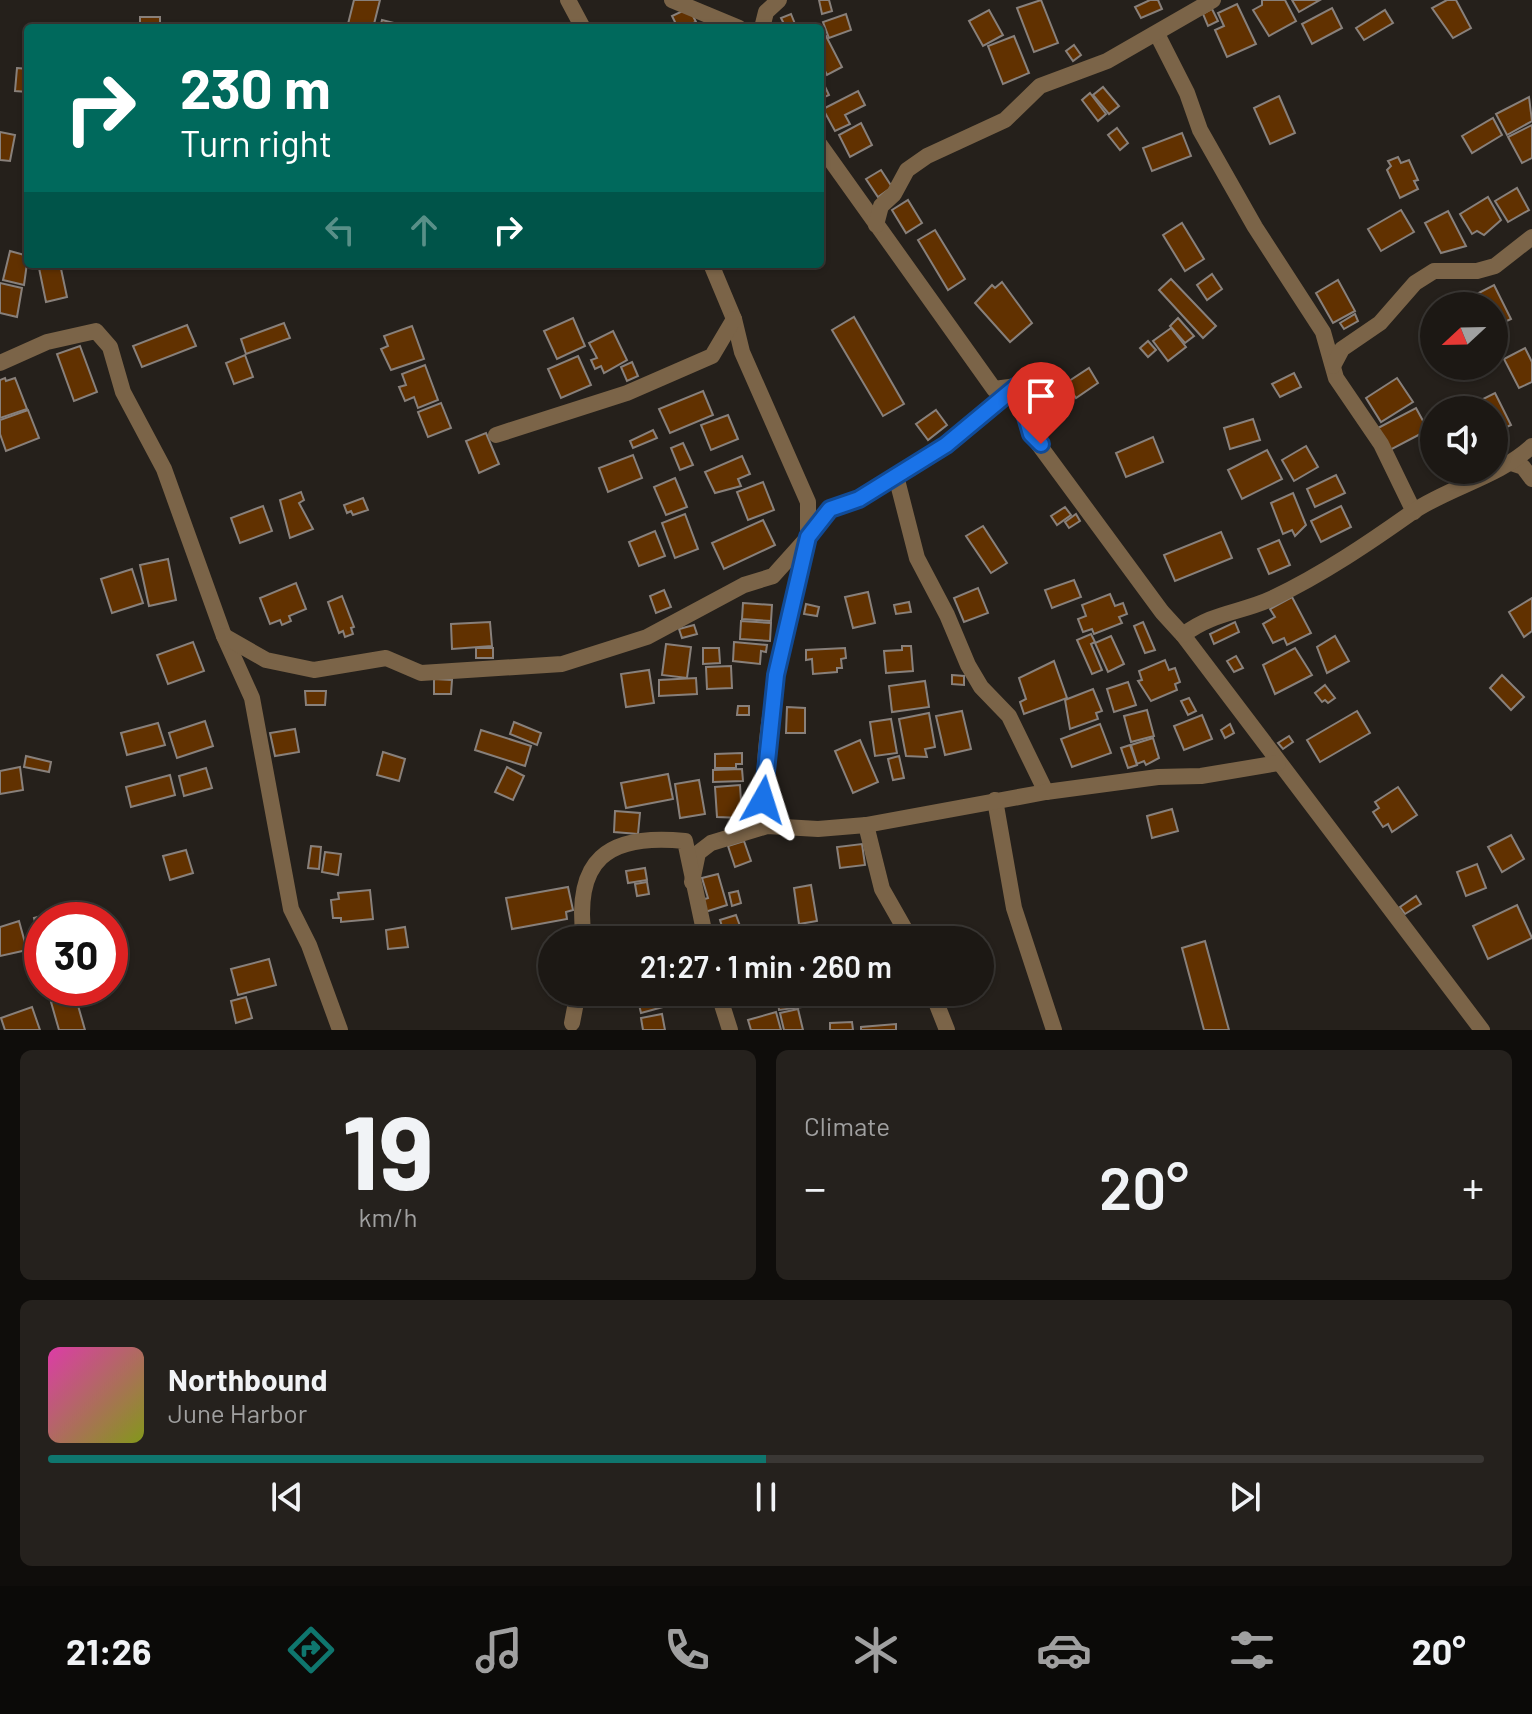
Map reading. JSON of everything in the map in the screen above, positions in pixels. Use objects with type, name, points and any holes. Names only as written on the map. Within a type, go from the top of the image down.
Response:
[{"type":"street","points":[[568,0],[581,24]]},
{"type":"street","points":[[672,0],[729,24]]},
{"type":"street","points":[[763,24],[766,12],[779,0]]},
{"type":"street","points":[[876,225],[881,206],[894,194],[907,170],[927,156],[1005,120],[1040,86],[1107,61],[1213,0]]},
{"type":"street","points":[[1157,34],[1187,93],[1200,130],[1255,227],[1323,332],[1332,367],[1381,444],[1414,512]]},
{"type":"street","points":[[824,151],[994,389],[1017,386]]},
{"type":"street","points":[[1332,367],[1342,349],[1380,323],[1415,283],[1434,271],[1477,271],[1495,266],[1532,237]]},
{"type":"street","points":[[713,268],[734,319],[742,352],[808,502],[808,537],[776,675],[763,800],[767,826]]},
{"type":"street","points":[[496,435],[627,393],[712,356],[734,319]]},
{"type":"street","points":[[0,363],[47,342],[96,331],[110,347],[123,392],[142,422],[184,516],[224,636],[252,698],[291,909],[309,945],[340,1030]]},
{"type":"street","points":[[224,636],[266,660],[314,670],[386,658],[421,673],[562,664],[647,637],[744,585],[773,576],[830,509],[859,499],[946,445],[1017,386]]},
{"type":"street","points":[[1017,386],[1031,434],[1162,612],[1183,635],[1482,1030]]},
{"type":"street","points":[[1183,635],[1205,618],[1288,591],[1370,545],[1414,512],[1511,463],[1532,446]]},
{"type":"street","points":[[1511,463],[1523,467],[1532,479]]},
{"type":"street","points":[[896,476],[917,558],[947,615],[968,665],[981,687],[1009,716],[1046,792]]},
{"type":"street","points":[[692,882],[698,853],[711,843],[767,826],[818,829],[866,825],[1046,792],[1158,777],[1201,776],[1278,763]]},
{"type":"street","points":[[995,800],[1014,908],[1054,1030]]},
{"type":"street","points":[[866,825],[882,889],[903,926]]},
{"type":"street","points":[[582,926],[580,909],[586,873],[607,851],[629,840],[685,841],[703,926]]},
{"type":"street","points":[[572,1023],[575,1006]]},
{"type":"street","points":[[722,1006],[730,1030]]},
{"type":"street","points":[[938,1006],[947,1030]]},
{"type":"building","points":[[354,0],[380,0],[374,24],[348,24]]},
{"type":"building","points":[[819,0],[829,0],[832,11],[822,14]]},
{"type":"building","points":[[1041,0],[1058,43],[1034,52],[1017,8]]},
{"type":"building","points":[[1158,0],[1162,9],[1141,18],[1135,7]]},
{"type":"building","points":[[1262,0],[1285,0],[1296,21],[1269,36],[1253,10],[1262,5]]},
{"type":"building","points":[[1292,0],[1320,0],[1299,12]]},
{"type":"building","points":[[1447,0],[1456,0],[1471,28],[1453,38],[1432,8]]},
{"type":"building","points":[[1237,4],[1256,44],[1227,57],[1215,30],[1224,26],[1218,13]]},
{"type":"building","points":[[689,8],[696,22],[676,24],[672,16]]},
{"type":"building","points":[[1332,8],[1342,28],[1312,44],[1302,24]]},
{"type":"building","points":[[1212,9],[1218,21],[1208,26],[1203,14]]},
{"type":"building","points":[[989,10],[1003,35],[983,46],[969,21]]},
{"type":"building","points":[[1385,10],[1393,23],[1364,40],[1356,28]]},
{"type":"building","points":[[791,14],[795,24],[784,24],[781,18]]},
{"type":"building","points":[[846,14],[851,30],[829,38],[823,22]]},
{"type":"building","points":[[140,17],[160,17],[160,24],[140,24]]},
{"type":"building","points":[[1014,36],[1029,73],[1003,84],[988,46]]},
{"type":"building","points":[[824,37],[842,67],[827,75],[824,69]]},
{"type":"building","points":[[1074,45],[1081,55],[1073,61],[1066,51]]},
{"type":"building","points":[[17,68],[24,69],[24,92],[15,91]]},
{"type":"building","points":[[1103,87],[1119,106],[1109,114],[1093,95]]},
{"type":"building","points":[[858,91],[865,105],[845,115],[850,124],[835,131],[824,108]]},
{"type":"building","points":[[1090,93],[1106,114],[1098,121],[1082,100]]},
{"type":"building","points":[[1279,96],[1295,133],[1270,144],[1254,108]]},
{"type":"building","points":[[1529,97],[1532,121],[1507,135],[1496,114]]},
{"type":"building","points":[[1493,118],[1502,135],[1472,153],[1462,136]]},
{"type":"building","points":[[861,123],[872,145],[850,157],[839,135]]},
{"type":"building","points":[[1532,125],[1532,158],[1522,163],[1508,137]]},
{"type":"building","points":[[1117,128],[1128,143],[1120,150],[1108,135]]},
{"type":"building","points":[[0,132],[15,135],[10,161],[0,160]]},
{"type":"building","points":[[1182,133],[1191,156],[1152,171],[1143,148]]},
{"type":"building","points":[[1398,157],[1401,163],[1409,160],[1418,180],[1414,181],[1418,189],[1400,198],[1387,170],[1391,166],[1388,161]]},
{"type":"building","points":[[881,170],[892,187],[878,197],[866,179]]},
{"type":"building","points":[[1517,188],[1529,210],[1508,222],[1495,201]]},
{"type":"building","points":[[1488,197],[1501,220],[1484,235],[1477,231],[1472,234],[1460,214]]},
{"type":"building","points":[[908,200],[922,223],[906,233],[892,210]]},
{"type":"building","points":[[1401,210],[1414,232],[1381,251],[1368,229]]},
{"type":"building","points":[[1448,211],[1466,246],[1441,253],[1425,223]]},
{"type":"building","points":[[1182,223],[1204,259],[1185,271],[1163,235]]},
{"type":"building","points":[[935,230],[965,279],[948,290],[918,240]]},
{"type":"building","points":[[10,251],[24,255],[24,285],[3,280]]},
{"type":"building","points":[[39,268],[61,268],[67,297],[46,302]]},
{"type":"building","points":[[1212,274],[1222,289],[1207,300],[1197,285]]},
{"type":"building","points":[[1171,279],[1216,326],[1203,338],[1159,290]]},
{"type":"building","points":[[1338,280],[1355,311],[1333,323],[1316,293]]},
{"type":"building","points":[[1002,282],[1032,323],[1010,342],[975,303],[992,285],[995,288]]},
{"type":"building","points":[[0,283],[22,288],[17,317],[0,313]]},
{"type":"building","points":[[1494,285],[1498,292],[1481,292]]},
{"type":"building","points":[[1355,314],[1358,321],[1344,329],[1340,323]]},
{"type":"building","points":[[854,317],[904,404],[883,416],[832,330]]},
{"type":"building","points":[[573,318],[585,346],[557,359],[544,331]]},
{"type":"building","points":[[1178,318],[1194,336],[1185,343],[1170,326]]},
{"type":"building","points":[[284,323],[290,338],[246,354],[241,339]]},
{"type":"building","points":[[187,325],[196,346],[142,367],[133,346]]},
{"type":"building","points":[[412,326],[424,359],[391,370],[381,349],[388,346],[384,336]]},
{"type":"building","points":[[1171,328],[1186,347],[1168,361],[1153,341]]},
{"type":"building","points":[[613,331],[627,360],[604,373],[601,366],[595,369],[591,360],[597,358],[589,343]]},
{"type":"building","points":[[1148,341],[1156,350],[1148,357],[1140,348]]},
{"type":"building","points":[[80,346],[97,392],[74,401],[57,354]]},
{"type":"building","points":[[1525,348],[1532,362],[1532,382],[1519,388],[1508,367],[1508,357]]},
{"type":"building","points":[[245,355],[253,377],[234,384],[226,363]]},
{"type":"building","points":[[578,356],[591,385],[561,398],[548,369]]},
{"type":"building","points":[[632,362],[638,376],[627,381],[621,367]]},
{"type":"building","points":[[425,365],[438,400],[418,408],[414,397],[405,401],[399,387],[406,385],[402,374]]},
{"type":"building","points":[[1089,368],[1098,383],[1076,398],[1066,383]]},
{"type":"building","points":[[1294,373],[1301,387],[1280,397],[1272,384]]},
{"type":"building","points":[[5,378],[6,381],[15,378],[27,409],[0,418],[0,380]]},
{"type":"building","points":[[1397,378],[1413,402],[1381,422],[1366,398]]},
{"type":"building","points":[[703,391],[713,415],[670,433],[659,409]]},
{"type":"building","points":[[1051,394],[1067,416],[1053,427],[1036,405]]},
{"type":"building","points":[[441,403],[451,428],[428,437],[418,412]]},
{"type":"building","points":[[1416,408],[1420,415],[1420,434],[1390,450],[1378,428]]},
{"type":"building","points":[[28,410],[39,438],[6,451],[0,434],[0,420]]},
{"type":"building","points":[[936,410],[947,425],[928,440],[916,424]]},
{"type":"building","points":[[728,415],[738,439],[711,450],[701,425]]},
{"type":"building","points":[[1253,419],[1260,440],[1230,449],[1224,428]]},
{"type":"building","points":[[653,430],[657,438],[633,448],[630,441]]},
{"type":"building","points":[[486,433],[499,464],[479,473],[466,441]]},
{"type":"building","points":[[1153,437],[1163,462],[1126,477],[1116,453]]},
{"type":"building","points":[[683,443],[693,465],[680,470],[671,448]]},
{"type":"building","points":[[1306,446],[1318,467],[1294,481],[1282,460]]},
{"type":"building","points":[[1267,450],[1282,479],[1242,499],[1228,470]]},
{"type":"building","points":[[633,455],[642,478],[608,492],[599,468]]},
{"type":"building","points":[[742,456],[750,474],[738,479],[741,486],[715,493],[705,472]]},
{"type":"building","points":[[1336,475],[1345,493],[1315,507],[1307,489]]},
{"type":"building","points":[[675,478],[687,507],[666,515],[654,487]]},
{"type":"building","points":[[763,482],[774,510],[748,520],[737,492]]},
{"type":"building","points":[[301,492],[304,500],[299,503],[313,529],[290,538],[280,500]]},
{"type":"building","points":[[1293,493],[1306,525],[1295,536],[1292,530],[1283,534],[1271,503]]},
{"type":"building","points":[[363,498],[368,510],[353,515],[351,511],[347,513],[344,505]]},
{"type":"building","points":[[263,506],[272,531],[240,543],[231,518]]},
{"type":"building","points":[[1341,506],[1351,527],[1321,542],[1311,521]]},
{"type":"building","points":[[1065,507],[1071,515],[1057,525],[1051,516]]},
{"type":"building","points":[[685,514],[698,549],[675,558],[662,523]]},
{"type":"building","points":[[1076,514],[1080,521],[1069,528],[1065,522]]},
{"type":"building","points":[[763,520],[775,545],[724,569],[712,543]]},
{"type":"building","points":[[983,526],[1007,563],[991,573],[966,536]]},
{"type":"building","points":[[655,531],[665,556],[639,566],[629,542]]},
{"type":"building","points":[[1221,532],[1232,558],[1175,581],[1164,555]]},
{"type":"building","points":[[1279,540],[1290,565],[1269,574],[1258,549]]},
{"type":"building","points":[[168,559],[176,600],[149,606],[140,565]]},
{"type":"building","points":[[132,569],[143,603],[112,613],[101,579]]},
{"type":"building","points":[[1074,580],[1081,597],[1052,608],[1045,590]]},
{"type":"building","points":[[296,583],[306,609],[289,616],[291,621],[282,625],[280,620],[270,624],[260,598]]},
{"type":"building","points":[[978,588],[988,613],[964,622],[954,598]]},
{"type":"building","points":[[664,590],[671,607],[656,613],[650,596]]},
{"type":"building","points":[[868,592],[875,623],[853,628],[845,597]]},
{"type":"building","points":[[1110,594],[1115,606],[1123,603],[1127,614],[1119,617],[1122,623],[1094,634],[1092,629],[1083,632],[1078,619],[1086,616],[1082,605]]},
{"type":"building","points":[[342,596],[354,627],[351,628],[353,634],[345,637],[343,631],[339,633],[328,602]]},
{"type":"building","points":[[1292,597],[1311,633],[1287,645],[1284,638],[1273,643],[1263,624],[1275,617],[1270,609]]},
{"type":"building","points":[[1532,598],[1532,631],[1524,637],[1509,612]]},
{"type":"building","points":[[909,602],[911,612],[896,614],[894,605]]},
{"type":"building","points":[[743,603],[772,605],[771,621],[742,619]]},
{"type":"building","points":[[806,604],[819,607],[817,616],[804,614]]},
{"type":"building","points":[[741,621],[771,623],[770,641],[740,639]]},
{"type":"building","points":[[490,622],[492,646],[452,649],[451,624]]},
{"type":"building","points":[[1143,622],[1155,650],[1145,653],[1134,626]]},
{"type":"building","points":[[1235,622],[1239,632],[1214,644],[1210,634]]},
{"type":"building","points":[[694,625],[697,634],[682,638],[679,629]]},
{"type":"building","points":[[1091,634],[1095,642],[1091,644],[1102,670],[1092,674],[1077,640]]},
{"type":"building","points":[[1111,636],[1124,664],[1108,672],[1095,643]]},
{"type":"building","points":[[1335,636],[1349,661],[1327,673],[1317,647]]},
{"type":"building","points":[[193,642],[204,671],[168,684],[157,655]]},
{"type":"building","points":[[734,642],[767,645],[766,652],[761,651],[760,664],[733,661]]},
{"type":"building","points":[[666,644],[691,647],[687,678],[662,675]]},
{"type":"building","points":[[902,646],[911,646],[913,671],[886,673],[884,651],[902,650]]},
{"type":"building","points":[[476,648],[493,648],[493,658],[476,658]]},
{"type":"building","points":[[703,648],[719,648],[720,663],[703,664]]},
{"type":"building","points":[[845,648],[846,658],[841,659],[842,668],[837,668],[837,672],[813,674],[812,659],[806,660],[806,650]]},
{"type":"building","points":[[1295,648],[1312,675],[1275,694],[1263,665]]},
{"type":"building","points":[[1236,656],[1243,668],[1234,672],[1227,661]]},
{"type":"building","points":[[1165,660],[1169,670],[1175,668],[1180,682],[1175,684],[1177,690],[1151,701],[1138,681],[1142,680],[1139,671]]},
{"type":"building","points":[[1054,661],[1067,698],[1024,714],[1020,702],[1026,699],[1019,678]]},
{"type":"building","points":[[731,666],[732,688],[707,689],[706,667]]},
{"type":"building","points":[[649,670],[654,703],[626,707],[621,674]]},
{"type":"building","points":[[952,675],[964,676],[964,685],[952,684]]},
{"type":"building","points":[[1502,675],[1524,697],[1511,710],[1490,688]]},
{"type":"building","points":[[696,678],[697,694],[659,696],[659,680]]},
{"type":"building","points":[[434,679],[452,680],[451,694],[434,694]]},
{"type":"building","points":[[925,681],[929,707],[892,712],[889,686]]},
{"type":"building","points":[[1128,682],[1136,705],[1114,712],[1107,689]]},
{"type":"building","points":[[1325,685],[1335,698],[1328,703],[1325,700],[1322,702],[1315,693]]},
{"type":"building","points":[[1093,689],[1102,711],[1096,713],[1098,719],[1070,729],[1065,700]]},
{"type":"building","points":[[305,691],[326,691],[325,705],[306,705]]},
{"type":"building","points":[[1189,698],[1196,711],[1188,715],[1181,701]]},
{"type":"building","points":[[738,706],[749,706],[749,715],[737,715]]},
{"type":"building","points":[[787,707],[805,708],[805,733],[786,733]]},
{"type":"building","points":[[1147,710],[1154,736],[1131,742],[1124,716]]},
{"type":"building","points":[[962,711],[971,749],[945,755],[936,716]]},
{"type":"building","points":[[1357,711],[1370,733],[1320,762],[1307,740]]},
{"type":"building","points":[[929,713],[935,747],[925,749],[927,757],[906,756],[899,719]]},
{"type":"building","points":[[1202,715],[1212,739],[1184,750],[1174,726]]},
{"type":"building","points":[[891,719],[897,753],[875,756],[870,722]]},
{"type":"building","points":[[205,721],[213,746],[177,758],[169,733]]},
{"type":"building","points":[[514,722],[541,733],[537,745],[510,734]]},
{"type":"building","points":[[158,723],[165,745],[127,755],[121,733]]},
{"type":"building","points":[[1100,724],[1111,753],[1072,767],[1061,739]]},
{"type":"building","points":[[1230,724],[1234,733],[1225,738],[1221,730]]},
{"type":"building","points":[[295,729],[299,752],[275,756],[270,733]]},
{"type":"building","points":[[481,730],[531,746],[525,766],[475,750]]},
{"type":"building","points":[[1289,736],[1293,742],[1283,749],[1278,743]]},
{"type":"building","points":[[1153,738],[1159,758],[1146,765],[1144,761],[1137,764],[1131,745]]},
{"type":"building","points":[[860,740],[878,782],[853,793],[835,751]]},
{"type":"building","points":[[1130,745],[1137,765],[1128,768],[1121,748]]},
{"type":"building","points":[[383,752],[405,759],[399,781],[377,775]]},
{"type":"building","points":[[742,753],[742,764],[736,764],[736,768],[715,768],[715,754]]},
{"type":"building","points":[[26,756],[51,762],[49,772],[24,767]]},
{"type":"building","points":[[899,756],[904,778],[893,780],[888,759]]},
{"type":"building","points":[[20,767],[23,790],[0,794],[0,771]]},
{"type":"building","points":[[507,767],[524,776],[513,800],[495,792]]},
{"type":"building","points":[[206,768],[212,788],[184,796],[179,776]]},
{"type":"building","points":[[742,769],[743,781],[713,782],[713,770]]},
{"type":"building","points":[[668,774],[673,799],[626,808],[621,783]]},
{"type":"building","points":[[170,775],[175,795],[131,807],[126,787]]},
{"type":"building","points":[[699,780],[705,814],[680,818],[675,784]]},
{"type":"building","points":[[740,785],[742,818],[717,817],[715,787]]},
{"type":"building","points":[[1398,787],[1417,815],[1392,832],[1388,824],[1383,827],[1373,812],[1379,808],[1375,802]]},
{"type":"building","points":[[1172,809],[1178,831],[1152,838],[1147,816]]},
{"type":"building","points":[[615,811],[640,813],[638,834],[614,832]]},
{"type":"building","points":[[1511,835],[1524,859],[1502,872],[1488,847]]},
{"type":"building","points":[[744,841],[751,861],[735,867],[728,846]]},
{"type":"building","points":[[862,844],[865,865],[840,868],[837,847]]},
{"type":"building","points":[[311,846],[321,847],[319,869],[308,868]]},
{"type":"building","points":[[186,850],[193,873],[170,880],[163,856]]},
{"type":"building","points":[[325,852],[341,854],[338,875],[322,872]]},
{"type":"building","points":[[1477,864],[1486,888],[1466,896],[1457,872]]},
{"type":"building","points":[[645,868],[647,880],[628,883],[626,871]]},
{"type":"building","points":[[718,874],[727,905],[705,912],[701,900],[708,898],[702,878]]},
{"type":"building","points":[[647,882],[649,894],[637,896],[635,884]]},
{"type":"building","points":[[811,885],[817,921],[799,924],[794,888]]},
{"type":"building","points":[[568,887],[573,910],[566,912],[567,919],[512,929],[506,898]]},
{"type":"building","points":[[370,890],[373,919],[341,922],[341,918],[333,918],[331,900],[339,899],[338,893]]},
{"type":"building","points":[[738,891],[741,903],[732,906],[729,893]]},
{"type":"building","points":[[1416,896],[1421,904],[1405,914],[1400,907]]},
{"type":"building","points":[[1517,905],[1532,938],[1488,959],[1473,926]]},
{"type":"building","points":[[736,915],[740,926],[722,926],[720,920]]},
{"type":"building","points":[[19,921],[24,951],[0,956],[0,927]]},
{"type":"building","points":[[405,927],[408,947],[388,949],[386,930]]},
{"type":"building","points":[[1205,941],[1229,1030],[1204,1030],[1182,948]]},
{"type":"building","points":[[269,959],[276,985],[238,995],[231,969]]},
{"type":"building","points":[[246,997],[252,1018],[236,1023],[231,1001]]},
{"type":"building","points":[[52,1006],[78,1006],[85,1030],[59,1030]]},
{"type":"building","points":[[639,1006],[663,1006],[663,1007],[641,1013]]},
{"type":"building","points":[[779,1006],[803,1006],[803,1007],[779,1010]]},
{"type":"building","points":[[32,1007],[40,1030],[5,1030],[1,1018]]},
{"type":"building","points":[[798,1009],[803,1030],[784,1030],[780,1013]]},
{"type":"building","points":[[776,1012],[781,1030],[751,1030],[748,1020]]},
{"type":"building","points":[[662,1014],[665,1030],[643,1030],[641,1018]]},
{"type":"building","points":[[852,1022],[853,1030],[830,1030],[830,1023]]},
{"type":"building","points":[[896,1024],[896,1030],[861,1030],[861,1027]]},
{"type":"route","points":[[763,800],[776,675],[808,537],[830,509],[859,499],[946,445],[1017,386],[1031,434],[1041,444]]}]
